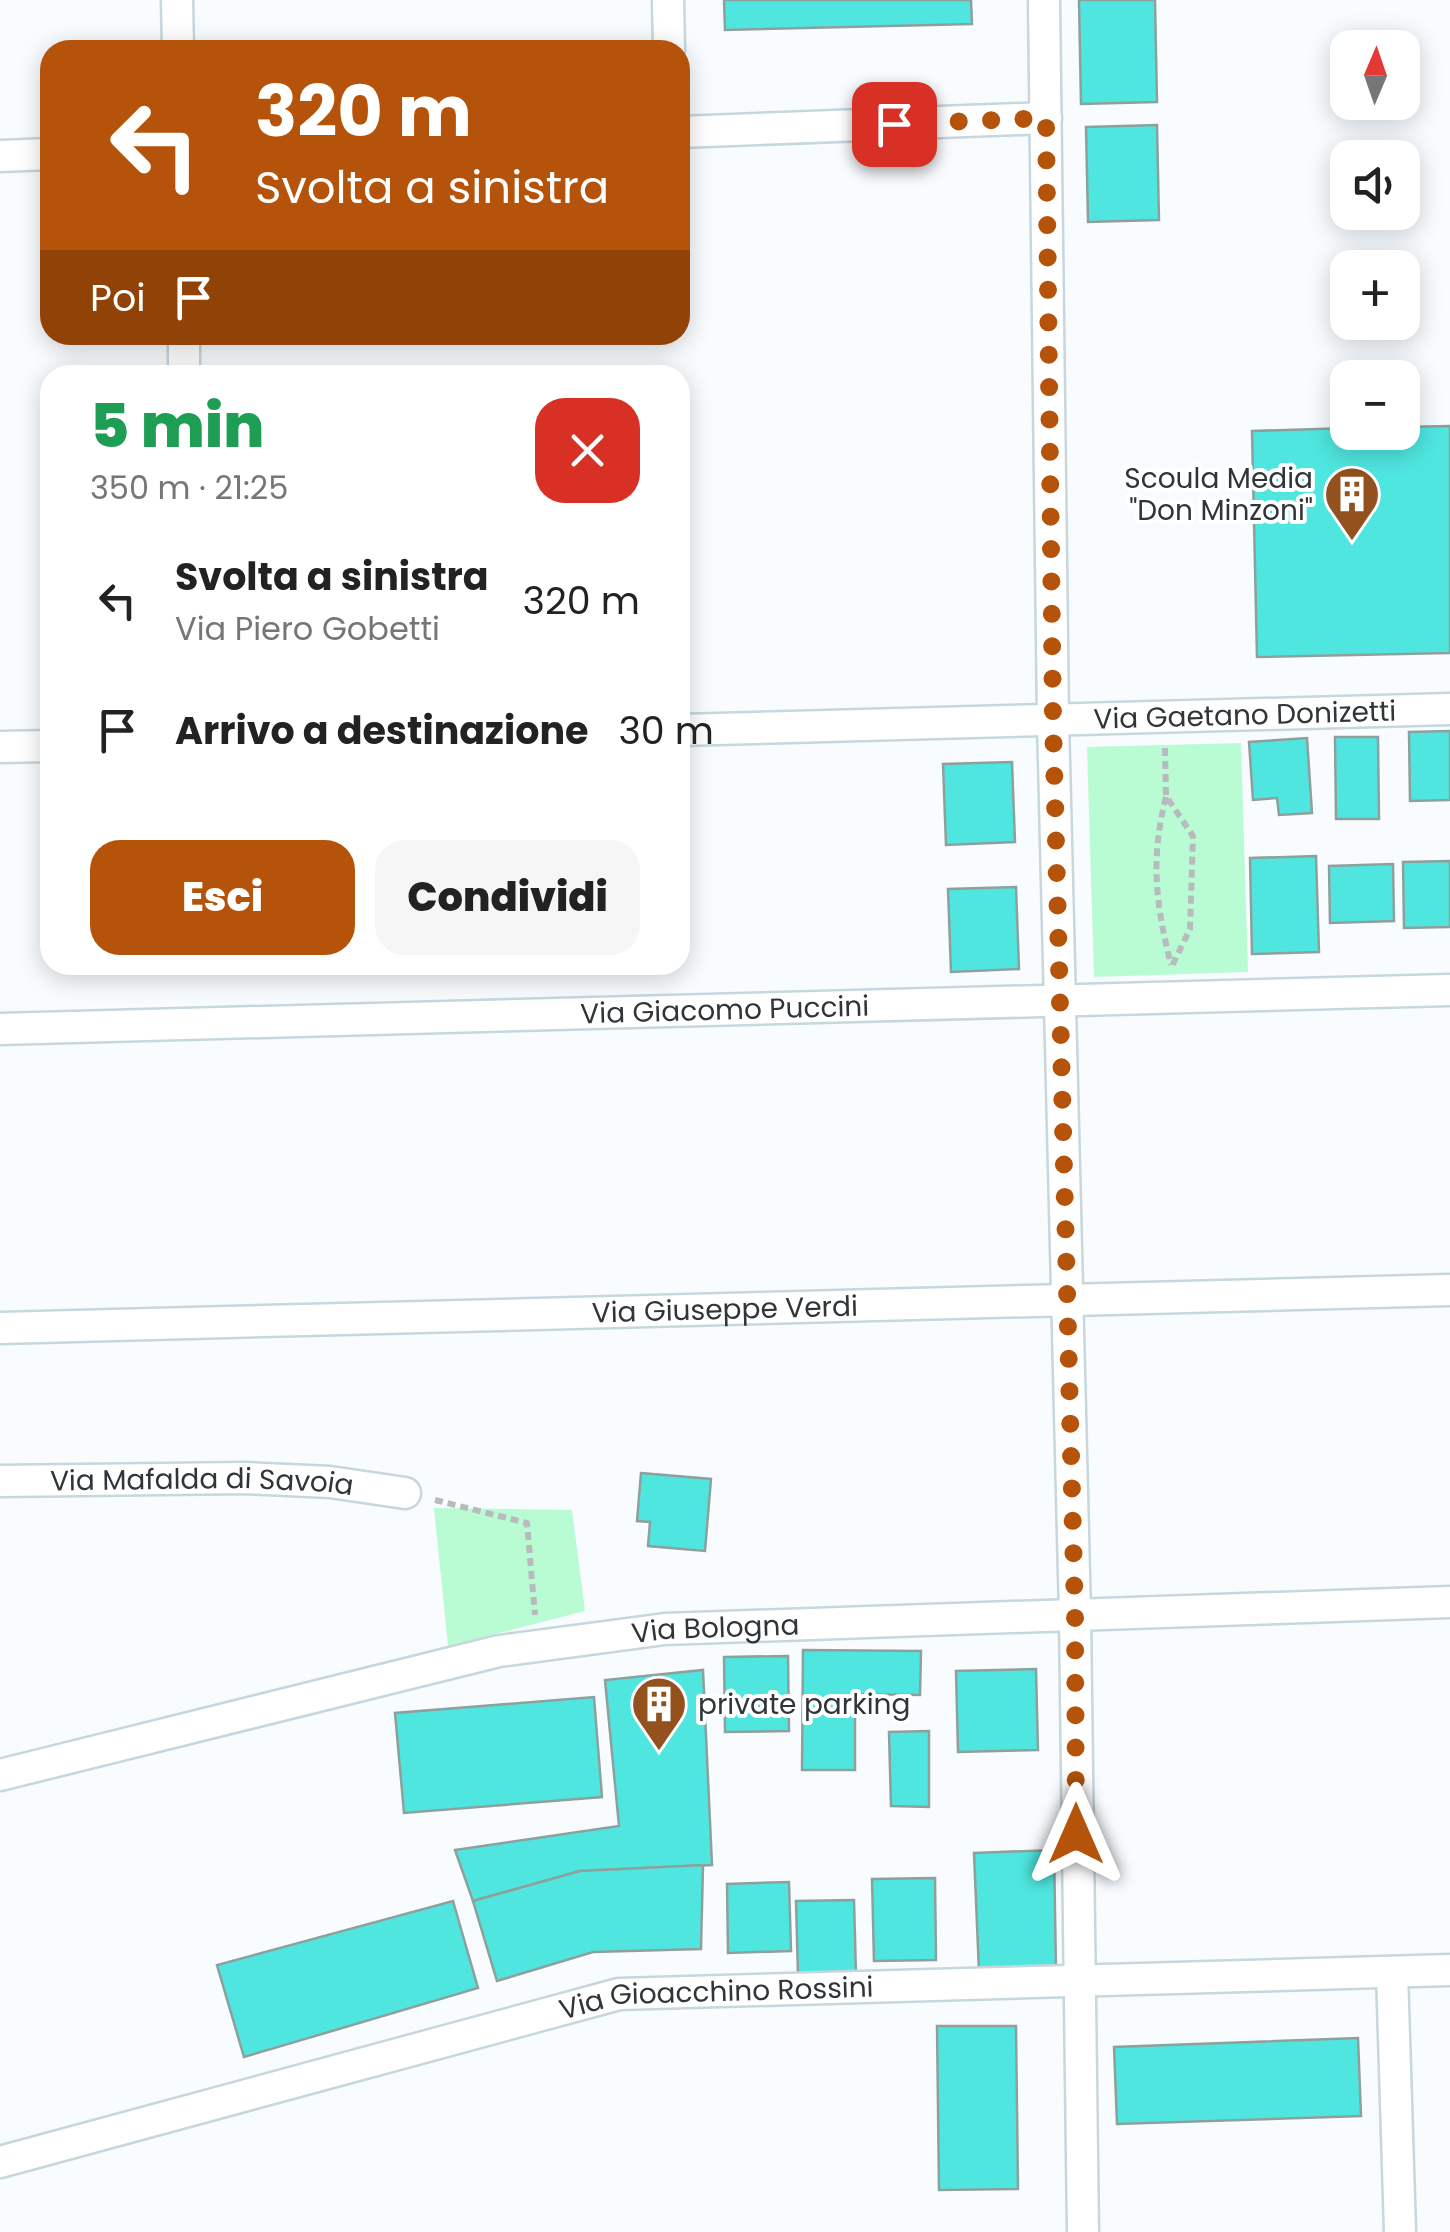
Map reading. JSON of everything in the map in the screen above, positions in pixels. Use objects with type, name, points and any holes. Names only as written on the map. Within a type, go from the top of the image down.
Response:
[{"type":"street","points":[[177,0],[178,40]]},
{"type":"street","points":[[668,0],[669,40]]},
{"type":"street","points":[[1044,0],[1053,720],[1075,1615],[1083,2232]]},
{"type":"street","points":[[690,132],[1046,118]]},
{"type":"street","points":[[0,156],[40,154]]},
{"type":"street","name":"Via Gaetano Donizetti","points":[[690,730],[1450,709]]},
{"type":"street","points":[[0,747],[40,746]]},
{"type":"street","name":"Via Giacomo Puccini","points":[[0,1028],[1450,990]]},
{"type":"street","name":"Via Giuseppe Verdi","points":[[0,1328],[1450,1290]]},
{"type":"street","name":"Via Mafalda di Savoia","points":[[0,1481],[244,1478],[330,1482],[405,1492]]},
{"type":"street","name":"Via Bologna","points":[[0,1776],[499,1650],[665,1628],[1450,1602]]},
{"type":"street","name":"Via Gioacchino Rossini","points":[[0,2162],[619,1994],[1450,1970]]},
{"type":"street","points":[[1392,1972],[1400,2232]]},
{"type":"path","points":[[1164,716],[1166,796],[1158,827],[1155,882],[1156,906],[1172,966],[1173,998]]},
{"type":"path","points":[[1166,796],[1193,836],[1190,929],[1172,966]]},
{"type":"path","points":[[405,1492],[527,1523],[537,1645]]},
{"type":"green space","points":[[1241,743],[1248,972],[1094,977],[1087,747]]},
{"type":"green space","points":[[434,1508],[572,1510],[585,1611],[448,1646]]},
{"type":"building","points":[[724,0],[971,0],[972,24],[725,30]]},
{"type":"building","points":[[1079,0],[1155,0],[1157,102],[1081,104]]},
{"type":"building","points":[[1157,125],[1159,220],[1088,222],[1086,127]]},
{"type":"building","name":"Scoula Media \"Don Minzoni\"","points":[[1450,426],[1450,653],[1257,657],[1252,431],[1330,429],[1330,450],[1420,450],[1420,427]]},
{"type":"building","points":[[1450,731],[1450,800],[1410,801],[1409,732]]},
{"type":"building","points":[[1335,737],[1378,737],[1379,819],[1336,819]]},
{"type":"building","points":[[1307,738],[1312,813],[1279,815],[1277,798],[1253,800],[1249,742]]},
{"type":"building","points":[[1012,762],[1015,842],[946,845],[943,764]]},
{"type":"building","points":[[1316,856],[1319,952],[1252,954],[1250,858]]},
{"type":"building","points":[[1450,861],[1450,927],[1404,928],[1403,862]]},
{"type":"building","points":[[1393,864],[1394,921],[1330,923],[1329,866]]},
{"type":"building","points":[[1016,887],[1019,969],[951,972],[948,889]]},
{"type":"building","points":[[641,1473],[711,1479],[705,1551],[648,1546],[650,1522],[637,1521]]},
{"type":"building","points":[[803,1650],[921,1651],[920,1695],[855,1694],[855,1770],[802,1770]]},
{"type":"building","points":[[788,1656],[789,1731],[725,1732],[724,1657]]},
{"type":"building","points":[[1036,1669],[1038,1750],[958,1752],[956,1671]]},
{"type":"building","name":"private parking","points":[[703,1670],[712,1865],[580,1871],[473,1901],[455,1850],[619,1826],[605,1680]]},
{"type":"building","points":[[594,1697],[602,1797],[404,1813],[395,1713]]},
{"type":"building","points":[[929,1731],[929,1807],[891,1806],[889,1732]]},
{"type":"building","points":[[1054,1850],[1056,1971],[979,1972],[974,1853]]},
{"type":"building","points":[[703,1865],[701,1949],[593,1952],[497,1981],[473,1901],[580,1871]]},
{"type":"building","points":[[935,1878],[936,1960],[874,1961],[872,1879]]},
{"type":"building","points":[[789,1882],[791,1951],[728,1953],[727,1884]]},
{"type":"building","points":[[854,1900],[856,1975],[798,1976],[796,1901]]},
{"type":"building","points":[[453,1901],[478,1988],[244,2057],[217,1965]]},
{"type":"building","points":[[937,2026],[1016,2026],[1018,2189],[939,2190]]},
{"type":"building","points":[[1358,2038],[1361,2116],[1117,2124],[1114,2047]]},
{"type":"place","name":"Scoula Media \"Don Minzoni\"","points":[[1352,543]]},
{"type":"place","name":"private parking","points":[[659,1753]]},
{"type":"route","points":[[894,124],[1046,118],[1053,720],[1075,1615],[1076,1834]]}]
